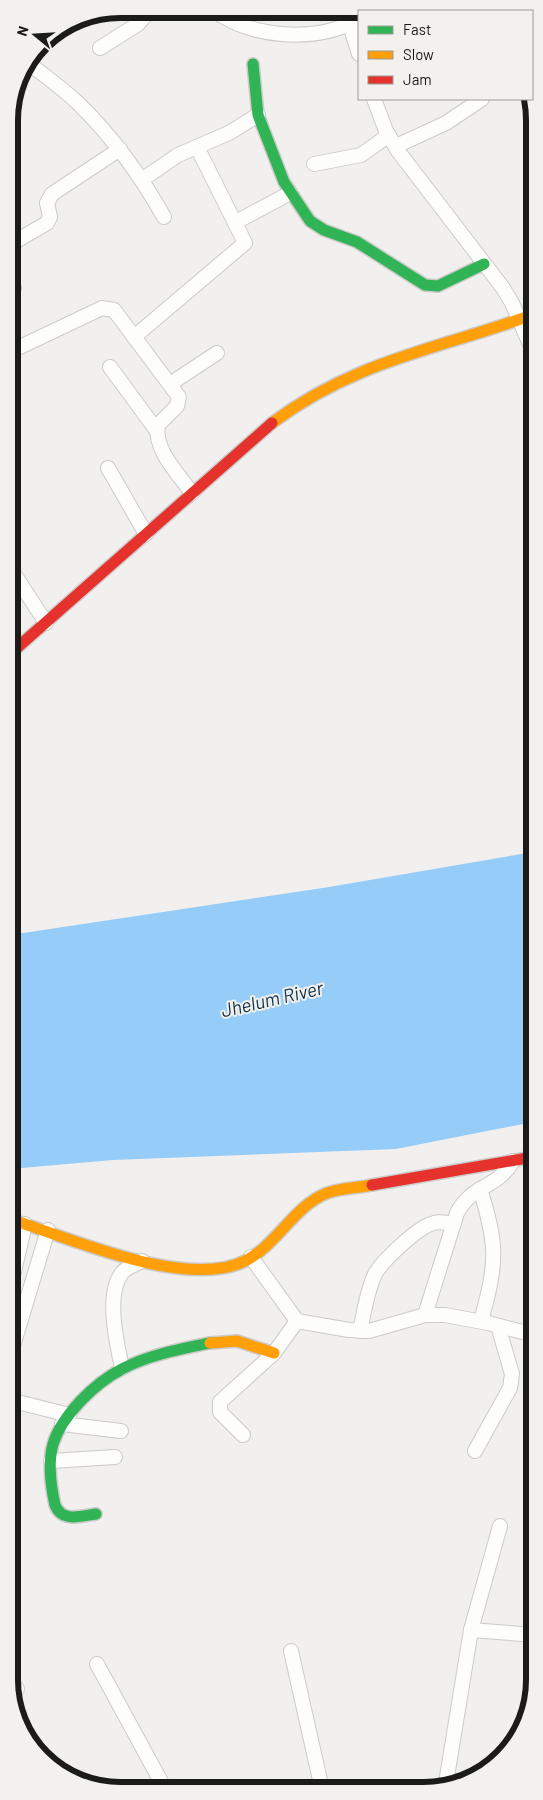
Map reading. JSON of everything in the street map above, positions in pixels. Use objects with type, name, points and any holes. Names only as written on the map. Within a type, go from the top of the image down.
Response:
[{"type":"street","points":[[100,48],[138,24],[143,18]]},
{"type":"street","points":[[227,18],[237,24],[267,33],[308,33],[339,29],[354,22],[358,48]]},
{"type":"street","points":[[253,64],[258,115],[290,192],[310,221],[317,227],[357,242],[425,285],[438,286],[484,264]]},
{"type":"street","points":[[33,67],[80,105],[120,149],[143,179],[164,218]]},
{"type":"street","points":[[374,100],[392,141],[526,317]]},
{"type":"street","points":[[314,164],[361,155],[392,141],[446,123],[480,100]]},
{"type":"street","points":[[143,179],[170,160],[229,133],[258,115]]},
{"type":"street","points":[[134,337],[244,245],[244,238],[198,147]]},
{"type":"street","points":[[18,239],[47,223],[50,216],[47,203],[52,194],[120,149]]},
{"type":"street","points":[[236,222],[290,192]]},
{"type":"street","points":[[20,347],[102,308],[114,310],[177,394],[179,402],[160,422],[157,431],[158,440],[168,459],[192,493]]},
{"type":"street","points":[[18,647],[266,427],[297,403],[332,384],[384,363],[526,317]]},
{"type":"street","points":[[170,384],[217,353]]},
{"type":"street","points":[[110,367],[157,431]]},
{"type":"street","points":[[108,468],[146,534]]},
{"type":"street","points":[[18,579],[46,623]]},
{"type":"street","points":[[18,1221],[120,1256],[180,1267],[220,1268],[238,1264],[251,1257],[310,1202],[327,1193],[525,1158]]},
{"type":"street","points":[[425,1315],[454,1224],[464,1200],[499,1179],[513,1160]]},
{"type":"street","points":[[480,1189],[494,1240],[495,1267],[481,1321]]},
{"type":"street","points":[[360,1331],[372,1282],[384,1260],[428,1225],[442,1222],[454,1224]]},
{"type":"street","points":[[18,1260],[28,1224]]},
{"type":"street","points":[[18,1327],[45,1229]]},
{"type":"street","points":[[251,1257],[298,1321],[360,1331],[384,1328],[425,1315],[445,1315],[481,1321],[525,1333]]},
{"type":"street","points":[[122,1368],[115,1331],[115,1289],[121,1273],[142,1261]]},
{"type":"street","points":[[243,1435],[220,1412],[220,1402],[274,1353],[298,1321]]},
{"type":"street","points":[[475,1451],[510,1388],[512,1374],[498,1326]]},
{"type":"street","points":[[96,1514],[66,1518],[58,1512],[54,1499],[51,1462],[54,1442],[66,1419],[122,1368],[228,1340],[244,1341],[274,1353]]},
{"type":"street","points":[[18,1403],[66,1419],[121,1431]]},
{"type":"street","points":[[51,1462],[115,1457]]},
{"type":"street","points":[[446,1780],[471,1630],[500,1526]]},
{"type":"street","points":[[471,1630],[525,1634]]},
{"type":"street","points":[[291,1651],[320,1782]]},
{"type":"street","points":[[97,1664],[161,1782]]},
{"type":"water","name":"Jhelum River","points":[[526,853],[525,1124],[396,1149],[113,1160],[18,1168],[18,934],[329,887]]},
{"type":"traffic: fast","points":[[253,64],[258,115],[284,182],[310,221],[324,230],[357,242],[425,285],[438,286],[484,264]]},
{"type":"traffic: fast","points":[[96,1514],[78,1517],[67,1516],[58,1511],[55,1505],[50,1466],[53,1444],[64,1422],[91,1391],[122,1369],[154,1356],[210,1343]]},
{"type":"traffic: slow","points":[[272,423],[303,402],[334,385],[397,358],[526,317]]},
{"type":"traffic: slow","points":[[18,1222],[128,1258],[192,1269],[220,1268],[245,1261],[256,1254],[315,1199],[332,1191],[372,1185]]},
{"type":"traffic: slow","points":[[210,1343],[237,1341],[274,1353]]},
{"type":"traffic: jam","points":[[18,647],[272,423]]},
{"type":"traffic: jam","points":[[372,1185],[525,1158]]}]
